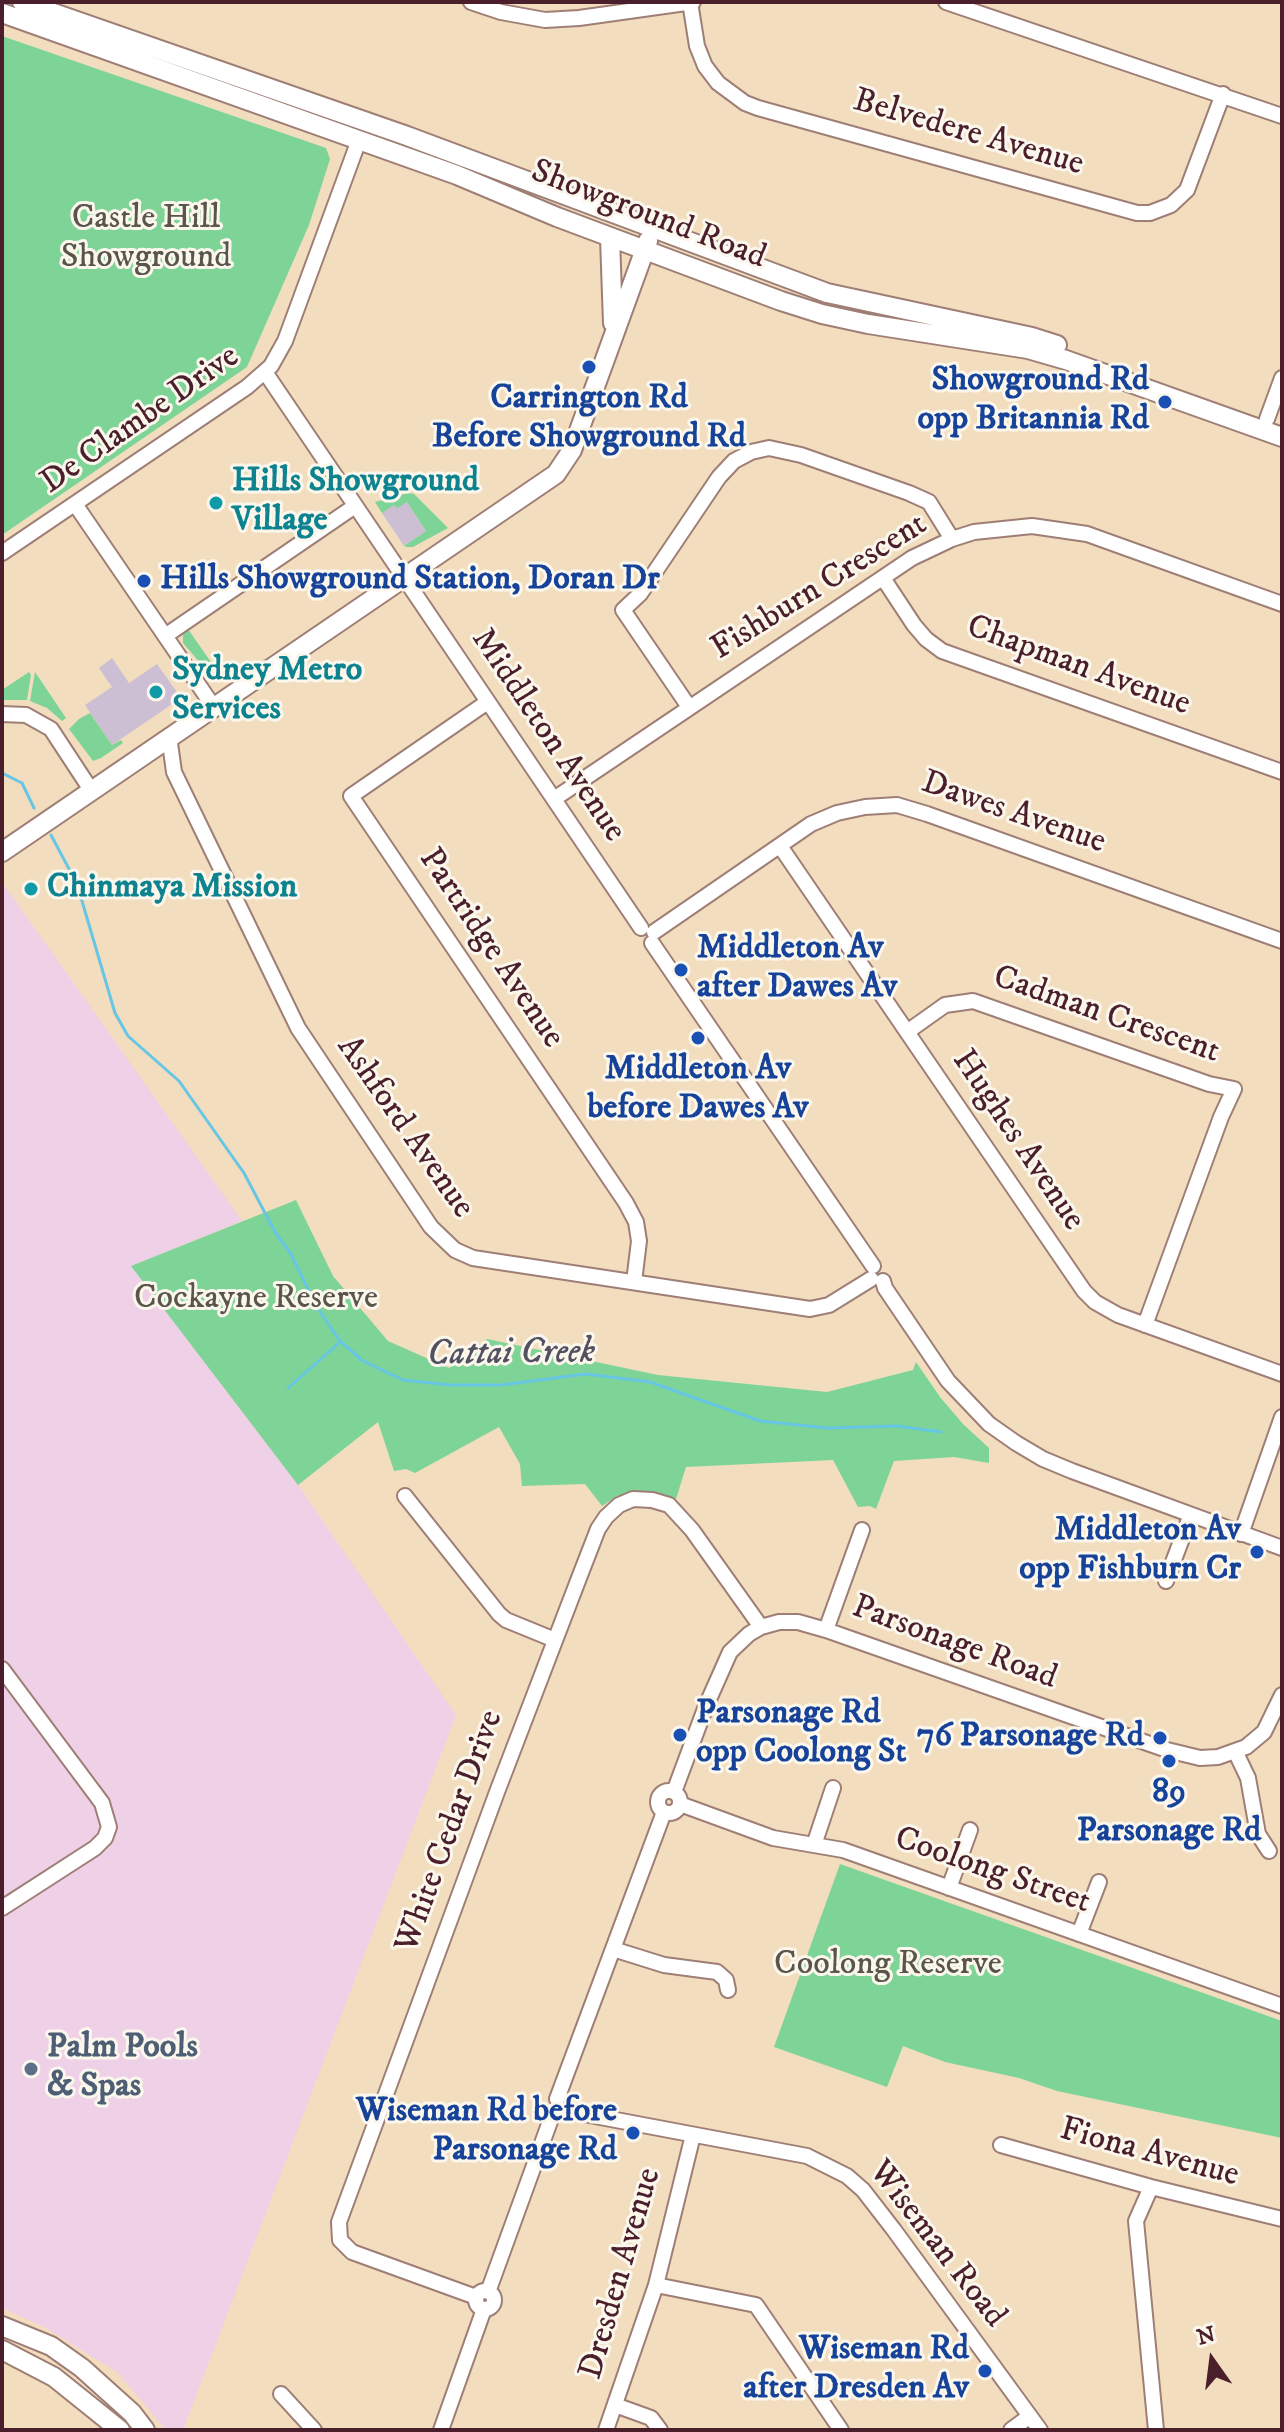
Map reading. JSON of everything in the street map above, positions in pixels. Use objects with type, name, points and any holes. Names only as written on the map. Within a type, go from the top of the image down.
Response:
[{"type":"main road","name":"Showground Road","points":[[22,2],[362,131],[457,175],[610,238],[822,314],[985,341],[1053,356],[1282,437]]},
{"type":"main road","name":"Showground Road","points":[[2,13],[653,227],[827,293],[1032,337],[1275,422]]},
{"type":"main road","points":[[2,852],[556,474],[572,450],[653,227]]},
{"type":"main road","points":[[610,238],[613,334]]},
{"type":"main road","points":[[2,2326],[51,2346],[82,2368],[132,2413],[145,2430]]},
{"type":"main road","points":[[2,2350],[54,2377],[120,2430]]},
{"type":"street","points":[[471,2],[501,12],[545,20],[692,2]]},
{"type":"street","name":"Belvedere Avenue","points":[[692,2],[697,46],[705,66],[718,83],[745,103],[1137,213],[1162,210],[1180,199],[1187,190],[1223,94]]},
{"type":"street","points":[[946,2],[1282,116]]},
{"type":"street","name":"De Clambe Drive","points":[[2,553],[265,372],[285,341],[362,131]]},
{"type":"street","name":"Middleton Avenue","points":[[265,372],[486,703],[649,934],[948,1381],[989,1424],[1043,1459],[1190,1517],[1282,1548]]},
{"type":"street","points":[[1275,422],[1282,378]]},
{"type":"street","points":[[689,707],[623,610],[640,594],[719,477],[734,461],[751,452],[769,448],[801,455],[909,493],[929,502],[952,539]]},
{"type":"street","points":[[75,504],[213,706]]},
{"type":"street","points":[[165,636],[355,506]]},
{"type":"street","name":"Fishburn Crescent","points":[[554,799],[912,558],[952,539],[1004,527],[1032,526],[1073,531],[1282,604]]},
{"type":"street","name":"Chapman Avenue","points":[[883,578],[914,625],[942,651],[1282,772]]},
{"type":"street","name":"Partridge Avenue","points":[[486,703],[351,796],[626,1203],[636,1222],[639,1241],[634,1282]]},
{"type":"street","points":[[2,714],[26,715],[43,723],[57,737],[91,790]]},
{"type":"street","name":"Ashford Avenue","points":[[169,736],[174,772],[298,1028],[437,1233],[455,1250],[473,1258],[810,1309],[829,1305],[876,1275]]},
{"type":"street","name":"Dawes Avenue","points":[[649,934],[811,824],[837,813],[897,805],[1282,941]]},
{"type":"street","name":"Hughes Avenue","points":[[780,846],[1084,1291],[1104,1308],[1282,1374]]},
{"type":"street","name":"Cadman Crescent","points":[[907,1032],[945,1005],[973,1001],[1209,1084],[1234,1089],[1145,1325]]},
{"type":"street","points":[[1241,1534],[1282,1417]]},
{"type":"street","points":[[405,1496],[499,1614],[506,1620],[555,1640]]},
{"type":"street","name":"White Cedar Drive","points":[[483,2300],[352,2252],[340,2240],[339,2222],[598,1529],[612,1510],[633,1499],[652,1500],[674,1509],[761,1627]]},
{"type":"street","points":[[1166,1581],[1190,1517]]},
{"type":"street","points":[[826,1630],[862,1530]]},
{"type":"street","name":"Parsonage Road","points":[[761,1627],[779,1622],[798,1622],[826,1630],[1184,1756],[1218,1757],[1236,1753]]},
{"type":"street","points":[[441,2430],[483,2300],[557,2108],[664,1812],[674,1812],[724,1662],[736,1645],[761,1627]]},
{"type":"street","points":[[2,1669],[102,1803],[109,1827],[105,1838],[2,1908]]},
{"type":"street","points":[[1269,1851],[1258,1834],[1248,1778],[1236,1753],[1264,1732],[1282,1695]]},
{"type":"street","points":[[814,1845],[833,1788]]},
{"type":"street","name":"Coolong Street","points":[[677,1798],[773,1838],[843,1850],[1282,2006]]},
{"type":"street","points":[[949,1888],[970,1830]]},
{"type":"street","points":[[1079,1934],[1099,1882]]},
{"type":"street","points":[[613,1949],[664,1965],[717,1972],[726,1980],[728,1990]]},
{"type":"street","name":"Wiseman Road","points":[[557,2108],[813,2158],[855,2182],[894,2230],[1040,2430]]},
{"type":"street","name":"Dresden Avenue","points":[[606,2430],[656,2285],[693,2135]]},
{"type":"street","name":"Fiona Avenue","points":[[1001,2145],[1151,2187],[1282,2219]]},
{"type":"street","points":[[1151,2187],[1136,2221],[1156,2430]]},
{"type":"street","points":[[656,2285],[756,2305],[841,2430]]},
{"type":"street","points":[[281,2394],[314,2430]]},
{"type":"street","points":[[615,2405],[651,2418],[660,2430]]},
{"type":"street","points":[[1011,2430],[1030,2416]]},
{"type":"shaded area","points":[[407,502],[426,531],[404,546],[382,513],[395,504]]},
{"type":"shaded area","points":[[112,658],[129,683],[157,664],[181,698],[112,745],[85,705],[112,687],[99,668]]},
{"type":"shaded area","points":[[2,882],[242,1221],[132,1266],[298,1485],[456,1715],[183,2430],[166,2430],[117,2372],[46,2328],[2,2308]]},
{"type":"green space","name":"Castle Hill Showground","points":[[2,36],[326,148],[330,159],[309,225],[247,367],[2,535]]},
{"type":"green space","points":[[414,494],[448,528],[413,547],[404,546],[426,531],[407,502],[397,508],[394,505],[382,513],[375,502]]},
{"type":"green space","points":[[188,629],[215,668],[208,672],[183,643],[183,635]]},
{"type":"green space","points":[[29,672],[27,700],[2,700],[2,690]]},
{"type":"green space","points":[[35,672],[66,718],[62,721],[47,708],[30,701]]},
{"type":"green space","points":[[90,713],[112,745],[121,740],[123,743],[93,761],[69,729]]},
{"type":"green space","name":"Cockayne Reserve","points":[[296,1200],[333,1276],[388,1341],[449,1368],[487,1339],[658,1375],[827,1392],[913,1370],[916,1362],[940,1397],[989,1448],[989,1463],[954,1457],[894,1461],[876,1509],[858,1507],[833,1460],[686,1467],[676,1499],[656,1492],[635,1492],[617,1496],[602,1506],[585,1484],[522,1486],[520,1464],[499,1427],[415,1473],[406,1469],[394,1471],[378,1422],[298,1485],[131,1266]]},
{"type":"green space","name":"Coolong Reserve","points":[[840,1864],[1282,2021],[1282,2138],[1057,2091],[1019,2078],[945,2062],[903,2046],[887,2087],[774,2047]]},
{"type":"waterway","name":"Cattai Creek","points":[[2,773],[22,783],[34,808]]},
{"type":"waterway","name":"Cattai Creek","points":[[51,835],[77,884],[115,1013],[128,1036],[179,1081],[244,1173],[275,1232],[291,1254],[316,1306],[340,1341],[363,1361],[403,1380],[450,1385],[501,1385],[586,1374],[650,1382],[760,1421],[827,1428],[897,1426],[941,1432]]},
{"type":"waterway","points":[[288,1388],[339,1343]]},
{"type":"place","name":"Carrington Rd Before Showground Rd","points":[[589,367]]},
{"type":"place","name":"Showground Rd opp Britannia Rd","points":[[1165,402]]},
{"type":"place","name":"Hills Showground Village","points":[[216,503]]},
{"type":"place","name":"Hills Showground Station, Doran Dr","points":[[144,581]]},
{"type":"place","name":"Sydney Metro Services","points":[[156,692]]},
{"type":"place","name":"Chinmaya Mission","points":[[31,889]]},
{"type":"place","name":"Middleton Av after Dawes Av","points":[[681,970]]},
{"type":"place","name":"Middleton Av before Dawes Av","points":[[698,1038]]},
{"type":"place","name":"Middleton Av opp Fishburn Cr","points":[[1257,1552]]},
{"type":"place","name":"Parsonage Rd opp Coolong St","points":[[680,1735]]},
{"type":"place","name":"76 Parsonage Rd","points":[[1160,1738]]},
{"type":"place","name":"89 Parsonage Rd","points":[[1169,1761]]},
{"type":"place","name":"Palm Pools & Spas","points":[[31,2069]]},
{"type":"place","name":"Wiseman Rd before Parsonage Rd","points":[[633,2133]]},
{"type":"place","name":"Wiseman Rd after Dresden Av","points":[[985,2371]]}]
